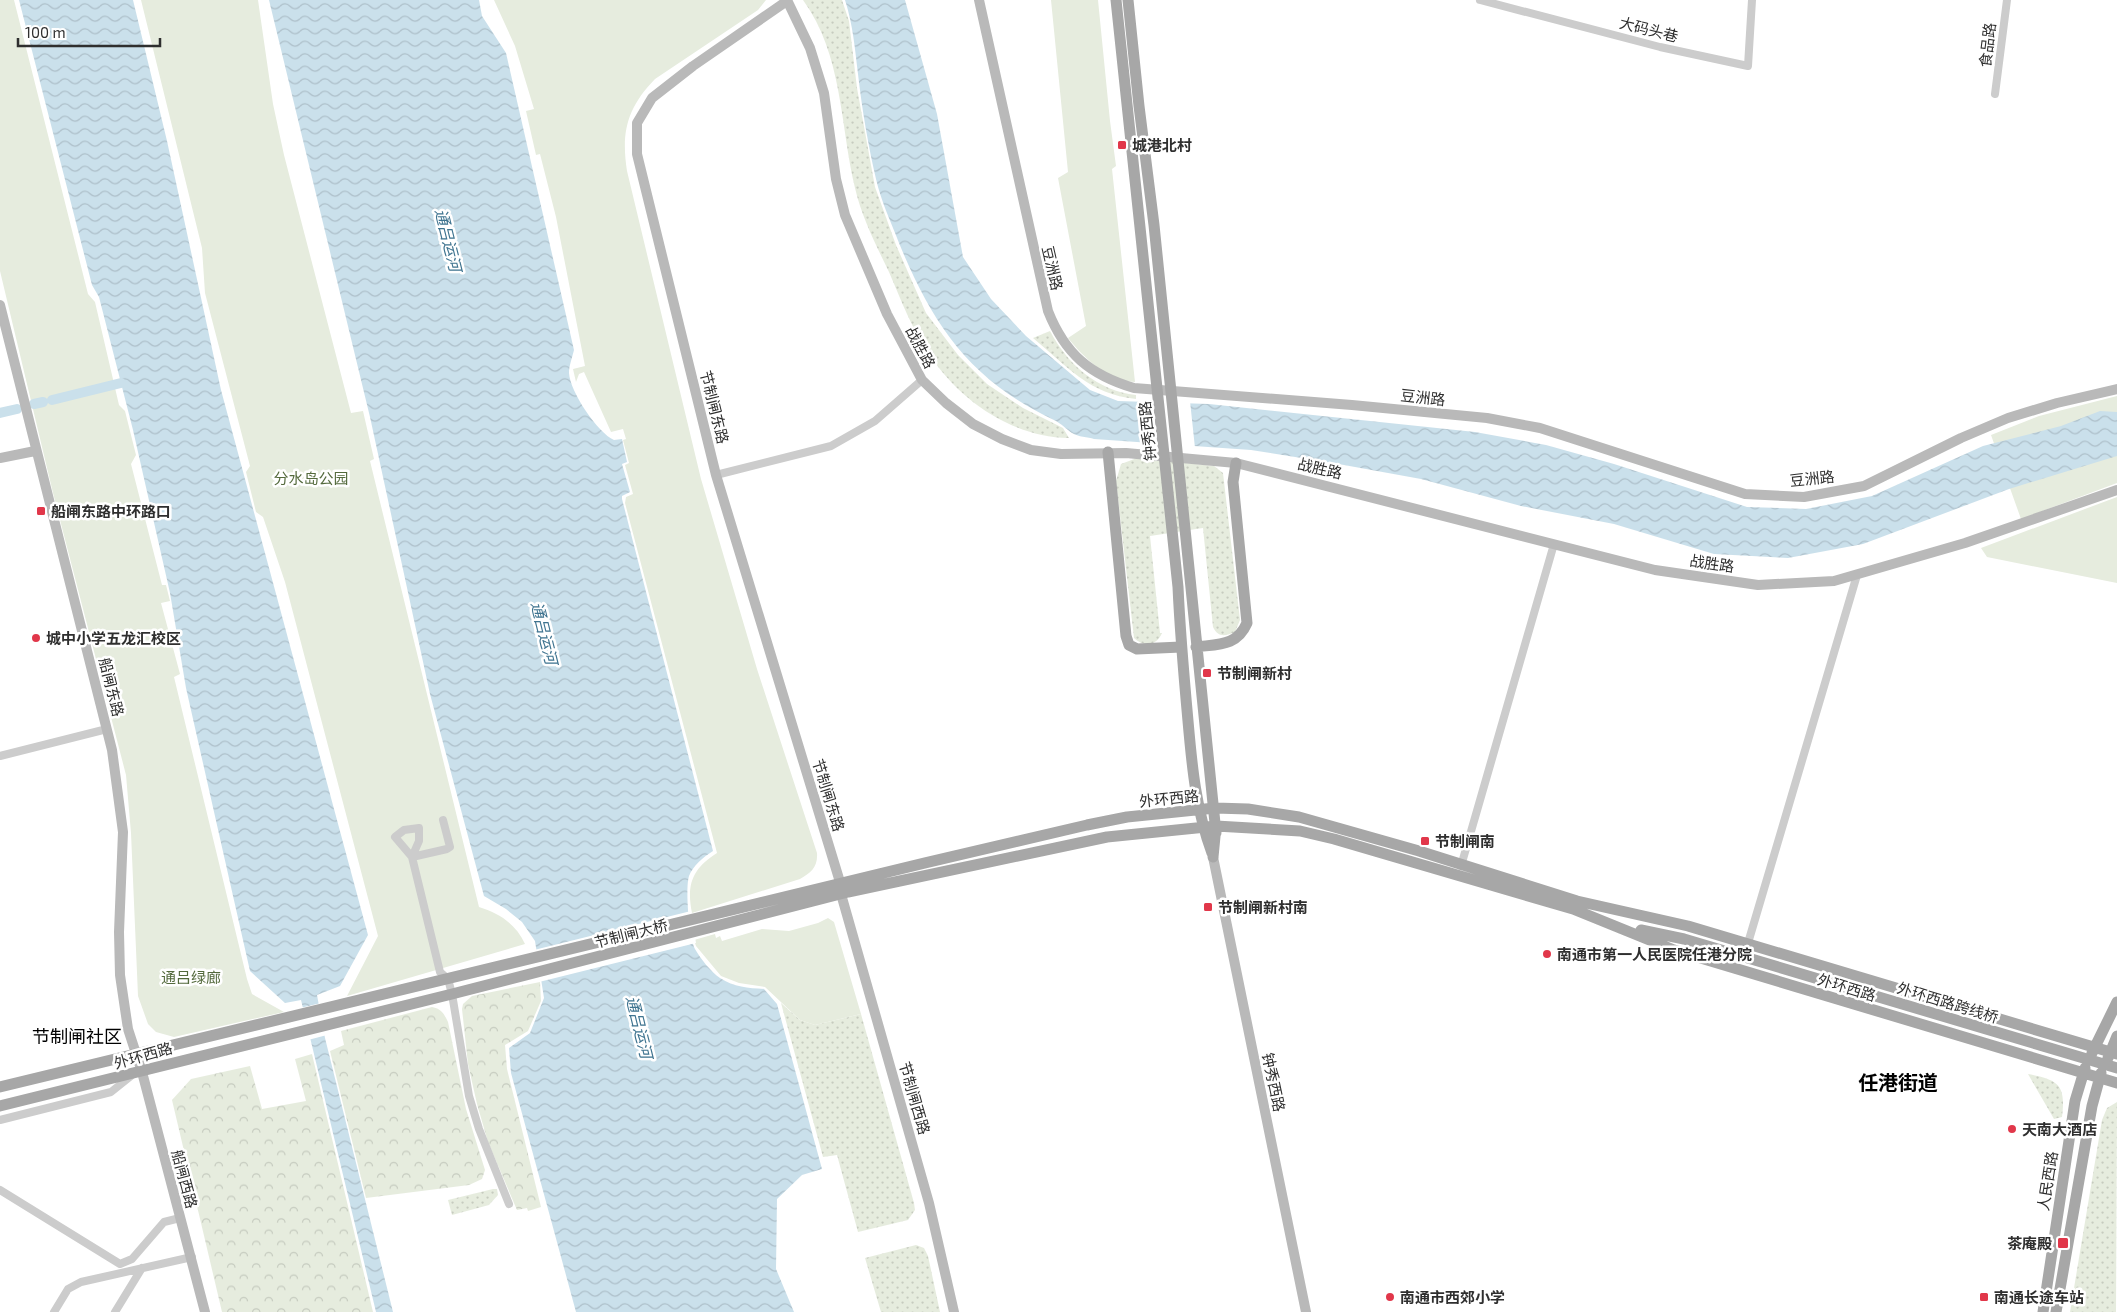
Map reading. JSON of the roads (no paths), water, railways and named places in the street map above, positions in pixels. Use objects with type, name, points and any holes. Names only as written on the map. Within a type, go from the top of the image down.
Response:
[{"type":"main road","name":"钟秀西路","points":[[1116,0],[1178,587],[1181,647],[1193,779],[1202,827],[1213,857]]},
{"type":"main road","name":"钟秀西路","points":[[1128,0],[1154,225],[1196,647],[1216,826]]},
{"type":"main road","points":[[1108,452],[1126,636],[1130,644],[1137,648],[1181,647]]},
{"type":"main road","points":[[1196,647],[1231,642],[1242,633],[1247,623],[1233,482],[1236,463]]},
{"type":"main road","name":"外环西路","points":[[763,909],[1087,825],[1198,809],[1248,810],[1299,817],[1419,851],[1575,905],[1674,950],[2117,1083]]},
{"type":"main road","points":[[1213,857],[1216,826]]},
{"type":"main road","name":"外环西路","points":[[841,888],[1107,837],[1202,827],[1250,826],[1308,833],[1666,930],[1684,939]]},
{"type":"main road","name":"外环西路","points":[[1575,905],[1688,926],[2114,1053]]},
{"type":"main road","name":"节制闸大桥","points":[[448,979],[763,909]]},
{"type":"main road","name":"节制闸大桥","points":[[452,994],[763,909]]},
{"type":"main road","name":"外环西路跨线桥","points":[[1684,939],[2117,1068]]},
{"type":"main road","name":"外环西路","points":[[0,1087],[448,979]]},
{"type":"main road","name":"外环西路","points":[[0,1106],[167,1063],[452,994]]},
{"type":"main road","name":"人民西路","points":[[2043,1312],[2073,1110],[2082,1074],[2117,1002]]},
{"type":"main road","name":"人民西路","points":[[2056,1312],[2092,1106],[2099,1078],[2114,1053],[2117,1036]]},
{"type":"street","name":"战胜路","points":[[787,0],[810,48],[824,94],[836,179],[845,215],[887,314],[922,380],[946,403],[973,424],[1002,439],[1031,450],[1061,454],[1108,452],[1236,463],[1350,490],[1655,570],[1758,585],[1834,581],[1857,575],[1965,543],[2117,490]]},
{"type":"street","name":"节制闸东路","points":[[787,0],[693,66],[652,98],[637,123],[637,154],[716,475],[841,888]]},
{"type":"street","name":"豆洲路","points":[[979,0],[1048,311],[1055,329],[1065,346],[1096,373],[1113,382],[1134,388],[1352,405],[1487,418],[1540,428],[1745,494],[1804,497],[1864,486],[1961,438],[2008,418],[2057,403],[2117,389]]},
{"type":"street","name":"大码头巷","points":[[1480,0],[1660,47],[1748,66],[1752,0]]},
{"type":"street","name":"食品路","points":[[1995,94],[2007,0]]},
{"type":"street","name":"船闸东路","points":[[0,305],[35,451],[53,513],[112,750],[123,832],[119,932],[120,974],[128,1029],[136,1055]]},
{"type":"street","points":[[716,475],[831,446],[874,421],[922,380]]},
{"type":"street","points":[[0,458],[35,451]]},
{"type":"street","points":[[1461,866],[1554,544]]},
{"type":"street","points":[[1748,944],[1857,575]]},
{"type":"street","points":[[0,756],[107,729]]},
{"type":"street","points":[[443,820],[450,847],[412,857],[440,972],[448,979],[452,994],[469,1096],[479,1129],[509,1204]]},
{"type":"street","name":"钟秀西路","points":[[1213,857],[1306,1312]]},
{"type":"street","name":"节制闸西路","points":[[841,888],[929,1203],[954,1312]]},
{"type":"street","name":"船闸西路","points":[[136,1055],[138,1072],[192,1257],[205,1312]]},
{"type":"street","points":[[0,1120],[111,1092],[138,1072]]},
{"type":"street","points":[[0,1190],[120,1264],[132,1259],[164,1222],[180,1218]]},
{"type":"street","points":[[54,1312],[68,1289],[81,1282],[192,1257]]},
{"type":"street","points":[[115,1312],[142,1268]]},
{"type":"water","points":[[19,0],[133,0],[167,141],[221,390],[368,935],[340,986],[317,995],[325,1038],[393,1312],[376,1312],[301,1000],[285,1003],[250,971],[186,688],[170,593],[133,430],[99,297],[92,285]]},
{"type":"water","name":"通吕运河","points":[[269,0],[479,0],[482,16],[506,53],[574,350],[569,370],[571,381],[579,401],[600,429],[614,440],[622,439],[627,462],[622,464],[630,492],[622,496],[622,499],[713,851],[699,862],[689,876],[689,924],[693,943],[703,961],[720,978],[736,985],[764,989],[777,1004],[822,1169],[802,1175],[777,1199],[776,1269],[794,1312],[576,1312],[511,1073],[509,1048],[530,1033],[544,998],[535,941],[522,922],[506,909],[484,896],[430,694],[370,417]]},
{"type":"water","points":[[845,0],[905,0],[937,114],[963,257],[991,299],[1026,336],[1090,390],[1118,401],[1209,404],[1475,432],[1546,445],[1614,464],[1747,507],[1806,509],[1872,496],[1983,446],[2061,426],[2100,411],[2117,412],[2117,456],[2009,489],[1863,544],[1788,558],[1714,554],[1614,524],[1521,506],[1421,479],[1333,463],[1251,450],[1094,439],[1077,435],[1025,405],[977,369],[941,325],[926,300],[899,243],[878,187],[870,153],[853,37]]},
{"type":"waterway","points":[[52,400],[121,383]]},
{"type":"waterway","points":[[34,404],[43,402]]},
{"type":"waterway","points":[[0,413],[17,409]]},
{"type":"place","name":"城港北村","points":[[1122,145]]},
{"type":"place","name":"船闸东路中环路口","points":[[41,511]]},
{"type":"place","name":"城中小学五龙汇校区","points":[[36,638]]},
{"type":"place","name":"节制闸新村","points":[[1207,673]]},
{"type":"place","name":"节制闸南","points":[[1425,841]]},
{"type":"place","name":"节制闸新村南","points":[[1208,907]]},
{"type":"place","name":"南通市第一人民医院任港分院","points":[[1547,954]]},
{"type":"place","name":"天南大酒店","points":[[2012,1129]]},
{"type":"place","name":"茶庵殿","points":[[2063,1243]]},
{"type":"place","name":"南通市西郊小学","points":[[1390,1297]]},
{"type":"place","name":"南通长途车站","points":[[1984,1297]]},
{"type":"district","name":"节制闸社区","points":[[77,1036]]},
{"type":"district","name":"任港街道","points":[[1898,1082]]},
{"type":"park label","name":"分水岛公园","points":[[311,478]]},
{"type":"park label","name":"通吕绿廊","points":[[191,977]]}]
